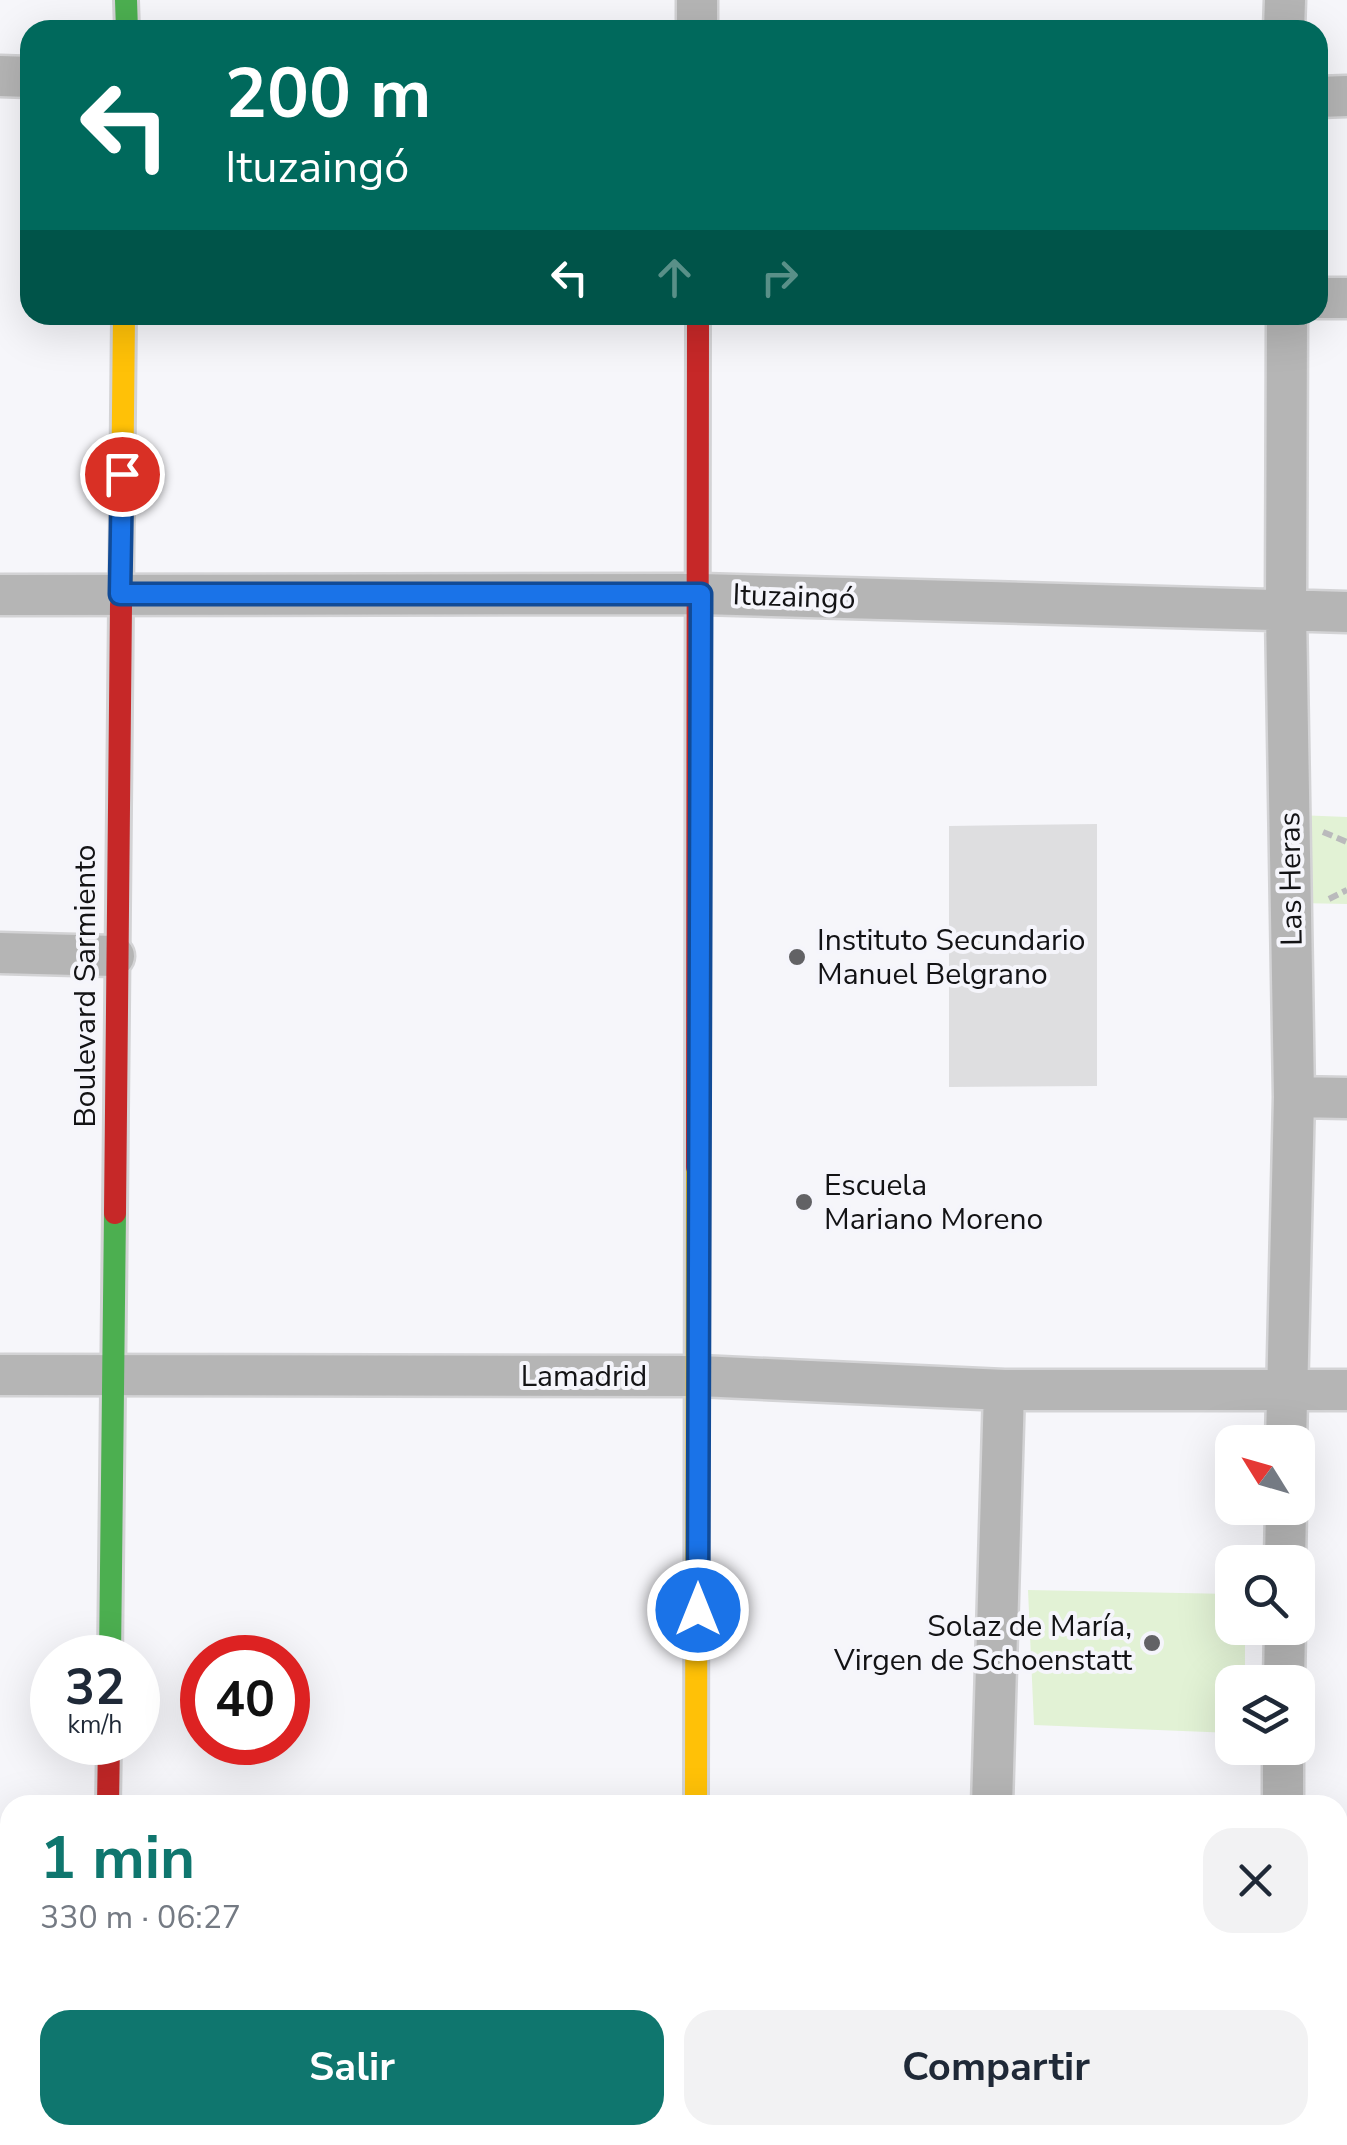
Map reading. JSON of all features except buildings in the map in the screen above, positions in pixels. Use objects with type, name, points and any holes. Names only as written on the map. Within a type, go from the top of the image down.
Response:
[{"type":"street","name":"Boulevard Sarmiento","points":[[110,1635],[114,956],[124,325]]},
{"type":"street","points":[[696,1795],[700,1376],[698,325]]},
{"type":"street","name":"Las Heras","points":[[1286,1425],[1294,1097],[1286,612],[1287,325]]},
{"type":"street","name":"Ituzaingó","points":[[0,595],[701,594],[1347,612]]},
{"type":"street","points":[[0,953],[114,956]]},
{"type":"street","points":[[1294,1097],[1347,1098]]},
{"type":"street","name":"Lamadrid","points":[[0,1375],[700,1376],[1004,1390],[1347,1390]]},
{"type":"street","points":[[992,1795],[1004,1390]]},
{"type":"street","points":[[108,1795],[109,1765]]},
{"type":"street","points":[[1283,1765],[1283,1795]]},
{"type":"path","points":[[1322,832],[1347,842]]},
{"type":"path","points":[[1328,900],[1347,890]]},
{"type":"green space","points":[[1297,815],[1347,817],[1347,904],[1298,903]]},
{"type":"green space","points":[[1028,1590],[1215,1594],[1215,1645],[1245,1645],[1245,1665],[1215,1665],[1215,1732],[1034,1725]]},
{"type":"traffic: fast","points":[[126,0],[127,20]]},
{"type":"traffic: fast","points":[[110,1635],[115,1213]]},
{"type":"traffic: slow","points":[[121,605],[124,325]]},
{"type":"traffic: slow","points":[[696,1795],[697,1167]]},
{"type":"traffic: jam","points":[[697,1167],[698,325]]},
{"type":"traffic: jam","points":[[115,1213],[121,605]]},
{"type":"traffic: jam","points":[[108,1795],[109,1765]]},
{"type":"place","name":"Instituto Secundario Manuel Belgrano","points":[[797,957]]},
{"type":"place","name":"Escuela Mariano Moreno","points":[[804,1202]]},
{"type":"place","name":"Solaz de María, Virgen de Schoenstatt","points":[[1152,1643]]},
{"type":"route","points":[[122,474],[120,594],[701,594],[698,1610]]}]
